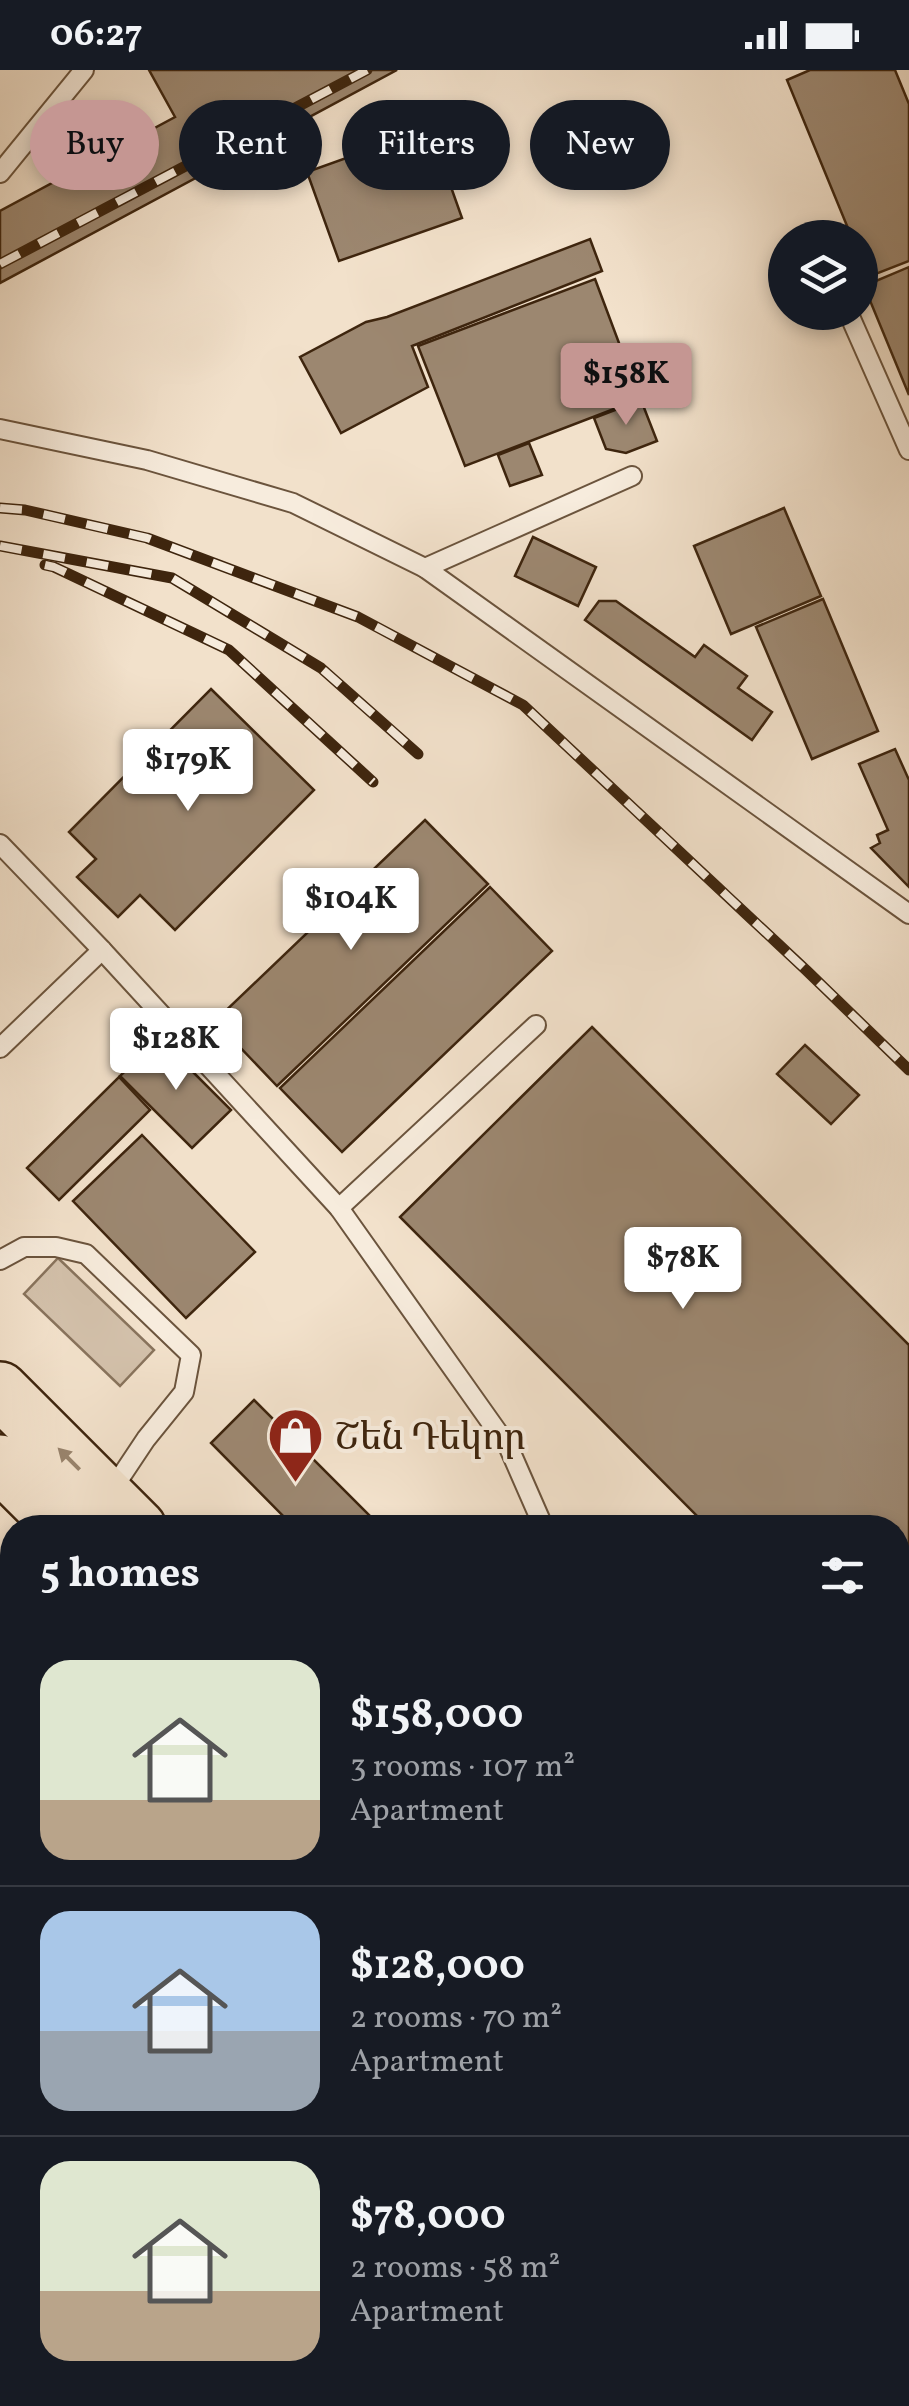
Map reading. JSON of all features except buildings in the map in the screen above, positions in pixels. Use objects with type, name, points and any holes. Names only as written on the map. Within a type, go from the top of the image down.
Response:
[{"type":"highway","points":[[0,1390],[101,1515]]},
{"type":"highway","points":[[0,1462],[99,1515]]},
{"type":"lane","points":[[0,172],[84,70]]},
{"type":"lane","points":[[856,330],[909,450]]},
{"type":"lane","points":[[0,429],[146,460],[293,503],[425,568],[909,914]]},
{"type":"lane","points":[[425,568],[632,476]]},
{"type":"lane","points":[[0,844],[339,1208],[509,1448],[538,1515]]},
{"type":"lane","points":[[0,1048],[102,950]]},
{"type":"lane","points":[[339,1208],[536,1026]]},
{"type":"lane","points":[[0,1260],[24,1247],[56,1247],[86,1254],[192,1355],[184,1392],[146,1440],[104,1515]]},
{"type":"shaded area","points":[[58,1258],[154,1350],[120,1386],[24,1294]]},
{"type":"railway","points":[[0,264],[367,70]]},
{"type":"railway","points":[[0,508],[25,510],[147,538],[358,617],[523,705],[909,1070]]},
{"type":"railway","points":[[0,546],[172,578],[321,668],[418,754]]},
{"type":"railway","points":[[45,565],[229,650],[373,782]]},
{"type":"place","name":"Շեն Դեկոր","points":[[296,1485]]}]
